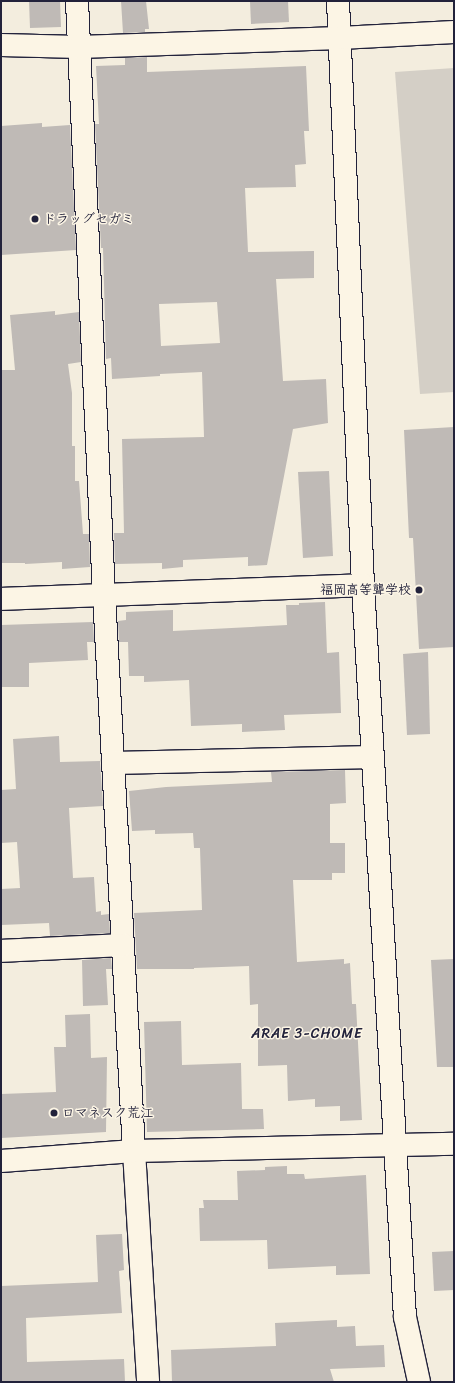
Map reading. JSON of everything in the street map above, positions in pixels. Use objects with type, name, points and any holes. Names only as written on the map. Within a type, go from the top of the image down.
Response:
[{"type":"street","points":[[77,1],[104,595],[148,1382]]},
{"type":"street","points":[[338,1],[363,585],[405,1317],[419,1382]]},
{"type":"street","points":[[1,45],[79,47],[340,38],[454,32]]},
{"type":"street","points":[[1,599],[363,585]]},
{"type":"street","points":[[113,763],[373,757]]},
{"type":"street","points":[[1,951],[123,945]]},
{"type":"street","points":[[1,1161],[134,1151],[454,1144]]},
{"type":"shaded area","points":[[454,68],[454,392],[420,394],[395,72]]},
{"type":"building","points":[[29,1],[60,1],[61,27],[30,28]]},
{"type":"building","points":[[121,1],[146,1],[149,29],[145,29],[145,32],[123,33]]},
{"type":"building","points":[[250,1],[288,1],[289,22],[251,24]]},
{"type":"building","points":[[147,57],[147,72],[306,66],[309,131],[304,131],[306,164],[295,165],[296,187],[245,188],[248,252],[314,251],[314,278],[276,279],[283,381],[326,379],[328,423],[293,429],[267,565],[248,566],[248,557],[183,560],[183,567],[162,569],[162,563],[115,564],[114,533],[124,533],[122,439],[204,437],[202,372],[160,374],[160,376],[112,379],[111,358],[106,359],[103,248],[101,248],[95,124],[99,124],[96,66],[125,65],[125,58]],"holes":[[[217,302],[220,343],[161,346],[159,304]]]},
{"type":"building","name":"ドラッグセガミ","points":[[42,123],[42,127],[70,125],[76,250],[1,255],[1,126]]},
{"type":"building","points":[[55,311],[55,315],[79,312],[81,362],[68,364],[72,393],[72,446],[75,446],[75,481],[79,481],[83,534],[89,534],[90,567],[62,569],[62,562],[25,564],[1,563],[1,370],[15,370],[10,315]]},
{"type":"building","points":[[454,427],[454,647],[419,649],[413,538],[409,538],[404,430]]},
{"type":"building","points":[[329,471],[333,556],[303,558],[298,472]]},
{"type":"building","points":[[325,602],[327,653],[339,652],[341,713],[284,715],[285,730],[242,732],[242,724],[191,726],[189,680],[144,682],[144,676],[129,676],[128,642],[119,642],[118,621],[126,620],[126,612],[173,610],[173,631],[287,625],[286,605]]},
{"type":"building","points":[[93,622],[94,642],[87,642],[88,660],[29,663],[29,687],[1,687],[1,625]]},
{"type":"building","points":[[428,652],[430,734],[407,735],[403,654]]},
{"type":"building","points":[[59,736],[60,762],[100,761],[103,806],[69,808],[73,878],[94,877],[96,912],[101,911],[101,915],[109,914],[110,933],[50,936],[49,923],[1,925],[1,889],[20,888],[17,842],[1,843],[1,790],[16,789],[13,739]]},
{"type":"building","points":[[345,770],[346,803],[330,804],[330,843],[345,843],[345,873],[332,873],[332,880],[293,880],[297,962],[344,959],[344,964],[350,963],[352,1004],[356,1004],[362,1120],[340,1121],[340,1106],[315,1107],[315,1099],[288,1101],[287,1065],[258,1066],[258,1004],[250,1005],[249,966],[194,969],[137,969],[134,913],[202,910],[200,848],[194,848],[193,833],[155,834],[155,830],[132,831],[129,791],[166,787],[272,782],[271,772]]},
{"type":"building","points":[[111,958],[112,969],[106,969],[108,1005],[83,1006],[82,960]]},
{"type":"building","points":[[454,959],[454,1067],[437,1067],[431,960]]},
{"type":"building","name":"ロマネスク荒江","points":[[90,1014],[91,1058],[107,1057],[106,1132],[1,1138],[1,1094],[56,1092],[54,1047],[66,1047],[65,1015]]},
{"type":"building","points":[[181,1021],[182,1065],[241,1063],[242,1109],[263,1109],[264,1129],[147,1132],[144,1022]]},
{"type":"building","points":[[287,1166],[287,1174],[304,1174],[305,1179],[366,1175],[370,1274],[336,1275],[336,1266],[268,1269],[267,1240],[200,1241],[199,1208],[204,1208],[203,1200],[238,1200],[237,1171],[265,1170],[265,1167]]},
{"type":"building","points":[[122,1234],[124,1270],[119,1271],[122,1313],[26,1318],[27,1362],[124,1359],[125,1382],[1,1382],[1,1286],[98,1282],[96,1235]]},
{"type":"building","points":[[454,1251],[454,1290],[434,1291],[432,1252]]},
{"type":"building","points":[[337,1320],[337,1327],[355,1326],[356,1346],[384,1345],[385,1367],[330,1369],[334,1382],[172,1382],[171,1350],[276,1346],[275,1323]]},
{"type":"place","name":"ドラッグセガミ","points":[[35,219]]},
{"type":"place","name":"福岡高等聾学校","points":[[419,590]]},
{"type":"place","name":"ロマネスク荒江","points":[[54,1113]]},
{"type":"district","name":"ARAE 3-CHOME","points":[[307,1034]]}]
